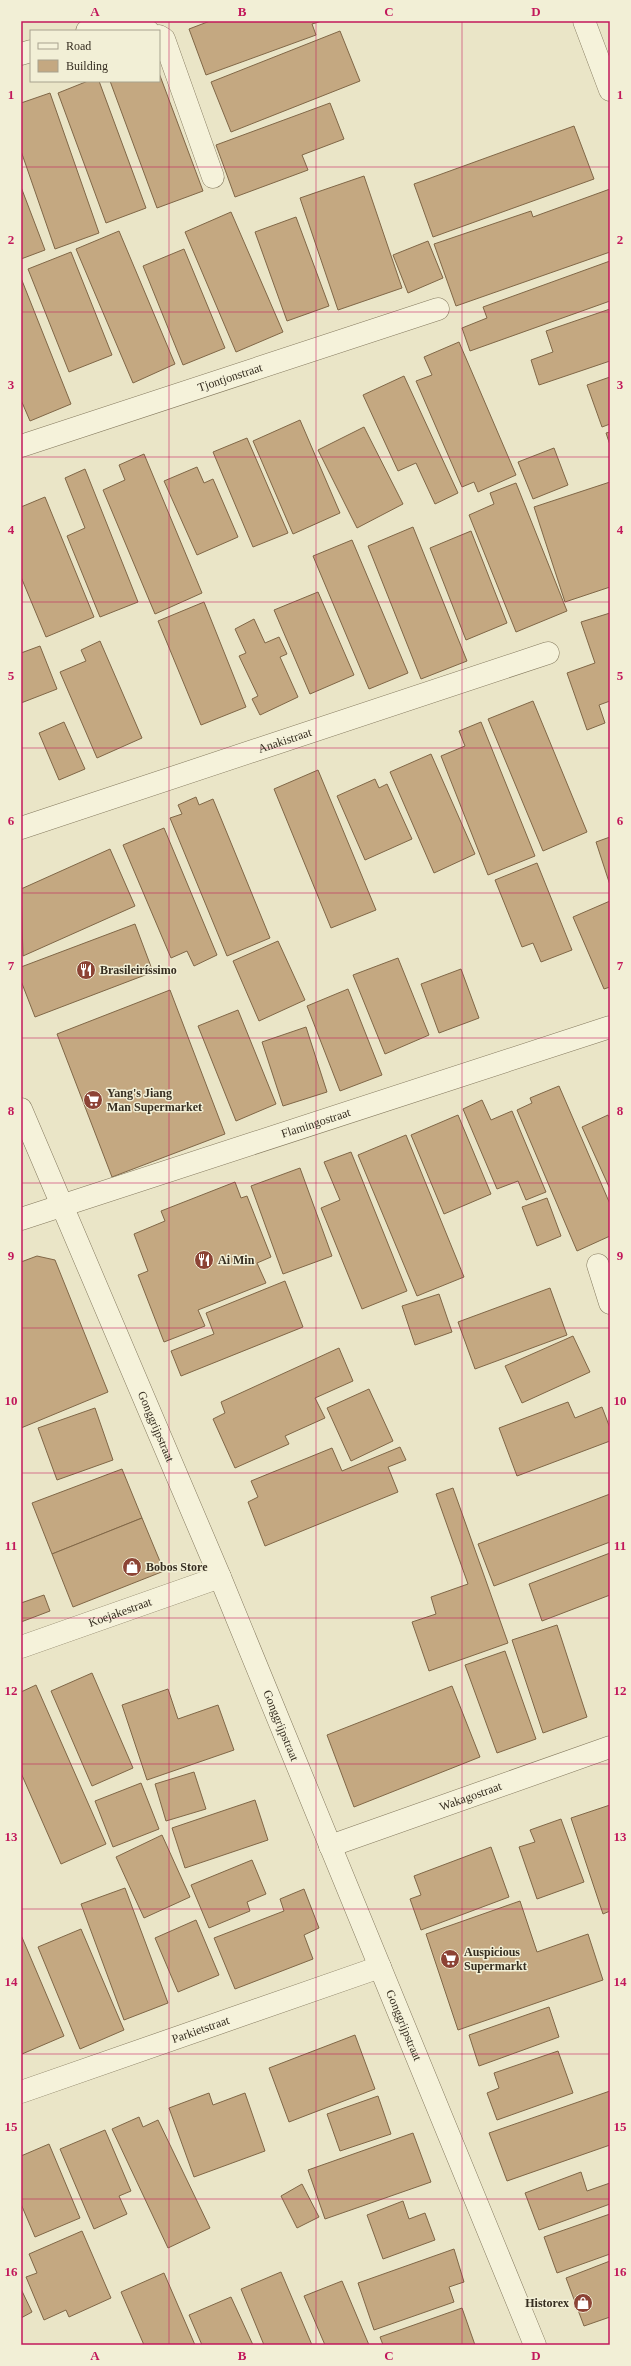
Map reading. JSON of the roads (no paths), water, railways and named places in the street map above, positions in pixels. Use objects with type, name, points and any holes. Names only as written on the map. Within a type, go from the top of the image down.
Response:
[{"type":"street","points":[[90,30],[116,21]]},
{"type":"street","points":[[128,21],[146,30]]},
{"type":"street","points":[[584,21],[610,90]]},
{"type":"street","points":[[160,37],[164,39],[213,177]]},
{"type":"street","name":"Tjontjonstraat","points":[[21,446],[438,309]]},
{"type":"street","name":"Anakistraat","points":[[21,828],[548,654]]},
{"type":"street","name":"Flamingostraat","points":[[21,1219],[610,1027]]},
{"type":"street","name":"Gonggrijpstraat","points":[[21,1109],[220,1577],[535,2345]]},
{"type":"street","points":[[598,1264],[610,1303]]},
{"type":"street","name":"Koejakestraat","points":[[21,1647],[220,1577]]},
{"type":"street","name":"Wakagostraat","points":[[330,1846],[610,1747]]},
{"type":"street","name":"Parkietstraat","points":[[21,2092],[380,1967]]},
{"type":"place","name":"Brasileiríssimo","points":[[86,970]]},
{"type":"place","name":"Yang's Jiang Man Supermarket","points":[[93,1100]]},
{"type":"place","name":"Ai Min","points":[[204,1260]]},
{"type":"place","name":"Bobos Store","points":[[132,1567]]},
{"type":"place","name":"Auspicious Supermarkt","points":[[450,1959]]},
{"type":"place","name":"Historex","points":[[583,2303]]}]
